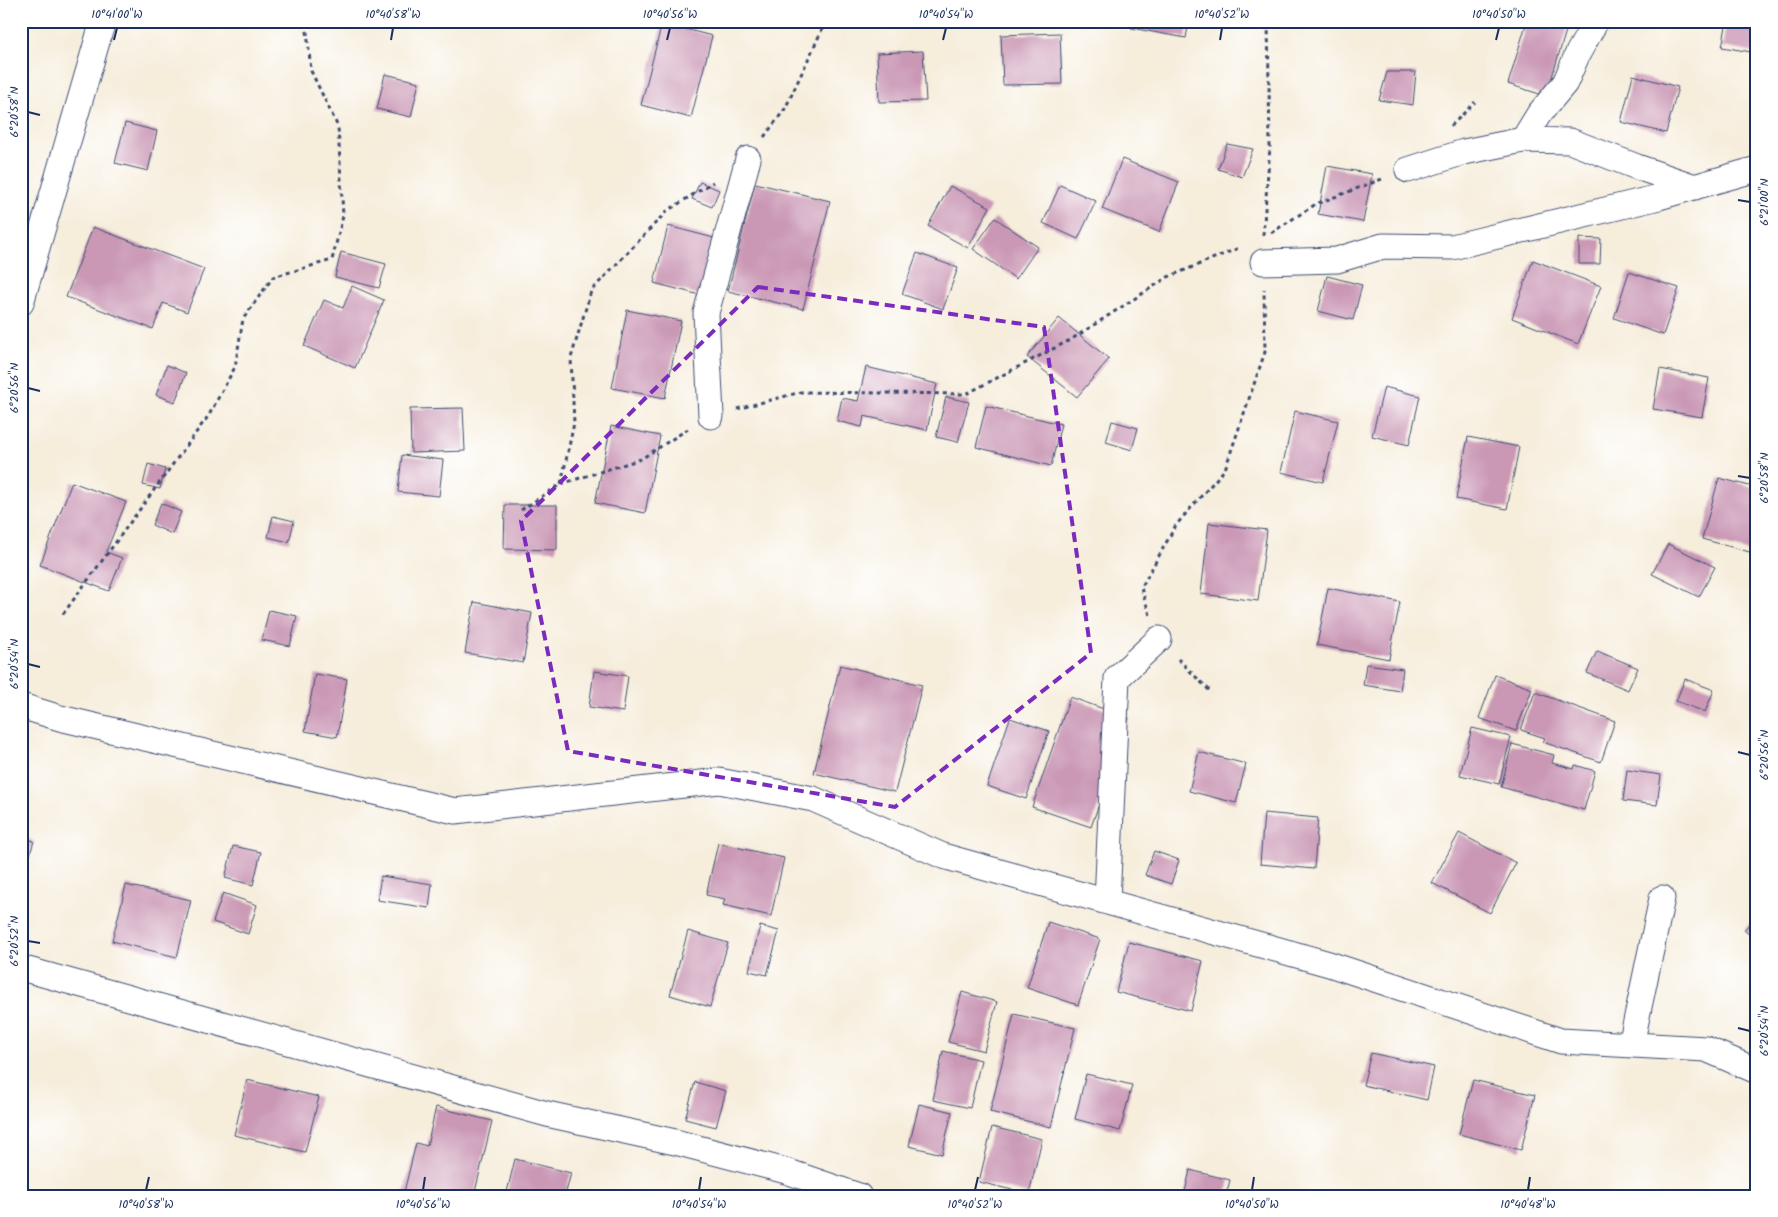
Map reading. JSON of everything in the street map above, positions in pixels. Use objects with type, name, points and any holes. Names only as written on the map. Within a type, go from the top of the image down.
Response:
[{"type":"street","points":[[21,303],[102,21]]},
{"type":"street","points":[[1523,140],[1539,114],[1565,83],[1578,52],[1596,21]]},
{"type":"street","points":[[1408,170],[1464,152],[1523,140],[1570,141],[1695,187]]},
{"type":"street","points":[[710,416],[706,313],[748,160]]},
{"type":"street","points":[[1255,254],[1338,260],[1383,246],[1452,247],[1659,197],[1757,170]]},
{"type":"street","points":[[1107,902],[1117,678],[1158,638]]},
{"type":"street","points":[[21,706],[60,718],[455,811],[719,781],[812,799],[943,856],[1329,964],[1561,1041],[1706,1049],[1757,1071]]},
{"type":"street","points":[[1631,1045],[1662,898]]},
{"type":"street","points":[[21,968],[546,1114],[675,1142],[786,1171],[859,1196]]},
{"type":"path","points":[[63,614],[209,415],[235,367],[243,319],[273,277],[332,260],[343,216],[338,127],[311,71],[306,21]]},
{"type":"path","points":[[561,484],[574,423],[571,358],[591,291],[667,211],[748,160],[785,109],[826,21]]},
{"type":"path","points":[[1268,21],[1270,147],[1263,239],[1316,204],[1408,170]]},
{"type":"path","points":[[1448,129],[1475,102]]},
{"type":"path","points":[[521,510],[561,484],[640,459],[710,416],[801,392],[966,394],[1072,339],[1168,277],[1255,254],[1265,352],[1225,469],[1176,526],[1141,588],[1158,638],[1212,693]]},
{"type":"highlighted area","points":[[758,287],[1044,327],[1091,653],[895,807],[568,751],[521,521]]},
{"type":"building","points":[[1132,21],[1189,21],[1186,38],[1131,28]]},
{"type":"building","points":[[1527,21],[1569,21],[1546,96],[1508,84]]},
{"type":"building","points":[[1727,21],[1757,21],[1757,53],[1722,47]]},
{"type":"building","points":[[662,23],[712,36],[691,118],[641,105]]},
{"type":"building","points":[[1060,33],[1062,84],[1003,85],[1001,35]]},
{"type":"building","points":[[923,51],[926,101],[879,102],[877,53]]},
{"type":"building","points":[[1387,72],[1416,72],[1413,105],[1379,100]]},
{"type":"building","points":[[385,74],[419,82],[411,117],[377,109]]},
{"type":"building","points":[[1633,75],[1678,87],[1666,133],[1621,122]]},
{"type":"building","points":[[125,123],[157,131],[148,171],[115,163]]},
{"type":"building","points":[[1227,144],[1253,149],[1242,177],[1218,169]]},
{"type":"building","points":[[1122,159],[1179,182],[1159,232],[1102,209]]},
{"type":"building","points":[[1327,166],[1372,174],[1363,222],[1318,214]]},
{"type":"building","points":[[700,182],[719,190],[712,207],[692,199]]},
{"type":"building","points":[[755,183],[830,201],[803,309],[728,291]]},
{"type":"building","points":[[1060,185],[1096,201],[1078,239],[1043,223]]},
{"type":"building","points":[[950,186],[990,207],[968,248],[928,226]]},
{"type":"building","points":[[995,218],[1038,247],[1016,279],[973,249]]},
{"type":"building","points":[[668,226],[714,238],[700,295],[654,283]]},
{"type":"building","points":[[93,227],[204,269],[187,312],[163,303],[153,329],[66,297]]},
{"type":"building","points":[[1579,238],[1601,239],[1600,264],[1579,264]]},
{"type":"building","points":[[341,252],[386,264],[379,288],[335,277]]},
{"type":"building","points":[[917,253],[958,268],[943,309],[902,294]]},
{"type":"building","points":[[1533,260],[1601,286],[1578,344],[1512,318]]},
{"type":"building","points":[[1629,272],[1679,288],[1663,335],[1614,318]]},
{"type":"building","points":[[1327,276],[1362,285],[1353,320],[1318,311]]},
{"type":"building","points":[[352,286],[384,300],[355,368],[304,346],[324,300],[343,308]]},
{"type":"building","points":[[627,310],[681,321],[665,398],[612,388]]},
{"type":"building","points":[[1059,318],[1109,359],[1077,397],[1027,357]]},
{"type":"building","points":[[167,365],[186,373],[175,402],[156,395]]},
{"type":"building","points":[[866,367],[937,384],[927,430],[864,416],[862,427],[837,421],[842,398],[858,401]]},
{"type":"building","points":[[1660,369],[1709,378],[1702,417],[1653,409]]},
{"type":"building","points":[[1384,387],[1420,396],[1409,445],[1372,436]]},
{"type":"building","points":[[946,397],[969,402],[958,442],[936,437]]},
{"type":"building","points":[[986,406],[1061,424],[1051,466],[976,447]]},
{"type":"building","points":[[463,408],[465,451],[411,453],[410,409]]},
{"type":"building","points":[[1295,411],[1338,421],[1323,482],[1281,472]]},
{"type":"building","points":[[1112,421],[1138,428],[1132,450],[1106,442]]},
{"type":"building","points":[[611,426],[660,436],[645,513],[595,503]]},
{"type":"building","points":[[1468,437],[1519,447],[1507,509],[1456,499]]},
{"type":"building","points":[[402,455],[443,460],[439,496],[398,492]]},
{"type":"building","points":[[148,464],[165,469],[160,489],[143,485]]},
{"type":"building","points":[[1719,478],[1757,488],[1757,554],[1702,539]]},
{"type":"building","points":[[72,482],[126,502],[106,552],[122,558],[109,591],[40,565]]},
{"type":"building","points":[[161,503],[181,512],[172,534],[152,525]]},
{"type":"building","points":[[505,505],[557,505],[557,550],[504,549]]},
{"type":"building","points":[[273,516],[294,521],[289,542],[268,537]]},
{"type":"building","points":[[1209,523],[1267,530],[1258,601],[1201,594]]},
{"type":"building","points":[[1668,544],[1715,567],[1699,597],[1652,574]]},
{"type":"building","points":[[1328,588],[1400,602],[1389,659],[1317,645]]},
{"type":"building","points":[[474,602],[532,613],[523,663],[465,653]]},
{"type":"building","points":[[269,610],[297,616],[290,646],[262,640]]},
{"type":"building","points":[[1597,651],[1638,668],[1628,690],[1587,673]]},
{"type":"building","points":[[1366,664],[1403,669],[1400,691],[1363,685]]},
{"type":"building","points":[[840,665],[922,685],[895,792],[814,773]]},
{"type":"building","points":[[594,671],[628,676],[623,712],[589,707]]},
{"type":"building","points":[[315,674],[347,679],[337,737],[305,731]]},
{"type":"building","points":[[1495,675],[1532,689],[1516,731],[1479,718]]},
{"type":"building","points":[[1685,679],[1714,690],[1705,712],[1676,701]]},
{"type":"building","points":[[1535,692],[1615,721],[1601,762],[1543,742],[1545,738],[1521,730]]},
{"type":"building","points":[[1070,697],[1129,718],[1091,827],[1032,807]]},
{"type":"building","points":[[1010,718],[1049,731],[1026,799],[987,786]]},
{"type":"building","points":[[1472,728],[1511,737],[1499,784],[1460,775]]},
{"type":"building","points":[[1512,744],[1554,755],[1552,763],[1574,769],[1575,765],[1595,771],[1584,810],[1501,787]]},
{"type":"building","points":[[1199,752],[1246,764],[1236,803],[1189,791]]},
{"type":"building","points":[[1627,770],[1661,775],[1657,805],[1623,801]]},
{"type":"building","points":[[1264,813],[1318,818],[1314,869],[1260,864]]},
{"type":"building","points":[[1459,833],[1516,863],[1490,913],[1432,883]]},
{"type":"building","points":[[21,837],[34,841],[22,881],[21,881]]},
{"type":"building","points":[[718,843],[784,858],[771,916],[723,905],[725,899],[706,895]]},
{"type":"building","points":[[233,846],[261,852],[253,885],[225,878]]},
{"type":"building","points":[[1154,851],[1179,860],[1171,884],[1145,875]]},
{"type":"building","points":[[381,876],[432,884],[429,908],[377,900]]},
{"type":"building","points":[[126,885],[191,900],[177,957],[112,941]]},
{"type":"building","points":[[223,893],[257,905],[248,934],[213,922]]},
{"type":"building","points":[[1757,915],[1757,941],[1744,930]]},
{"type":"building","points":[[1048,922],[1100,939],[1078,1005],[1027,988]]},
{"type":"building","points":[[760,926],[779,931],[767,975],[749,971]]},
{"type":"building","points":[[688,931],[728,943],[710,1007],[670,995]]},
{"type":"building","points":[[1129,942],[1203,961],[1191,1011],[1116,992]]},
{"type":"building","points":[[962,992],[997,1002],[984,1051],[948,1042]]},
{"type":"building","points":[[1014,1014],[1075,1028],[1051,1127],[990,1112]]},
{"type":"building","points":[[943,1051],[981,1060],[970,1108],[933,1100]]},
{"type":"building","points":[[1371,1053],[1434,1067],[1427,1100],[1363,1085]]},
{"type":"building","points":[[1086,1074],[1132,1085],[1120,1131],[1075,1119]]},
{"type":"building","points":[[247,1080],[319,1097],[305,1152],[234,1135]]},
{"type":"building","points":[[1473,1080],[1535,1095],[1521,1150],[1459,1134]]},
{"type":"building","points":[[695,1082],[726,1091],[716,1127],[685,1119]]},
{"type":"building","points":[[919,1104],[952,1112],[942,1154],[909,1146]]},
{"type":"building","points":[[436,1107],[492,1121],[474,1196],[403,1196],[416,1143],[427,1146]]},
{"type":"building","points":[[992,1127],[1042,1139],[1029,1194],[979,1182]]},
{"type":"building","points":[[515,1159],[571,1173],[565,1196],[506,1196]]},
{"type":"building","points":[[1190,1170],[1230,1180],[1226,1196],[1184,1196]]}]
